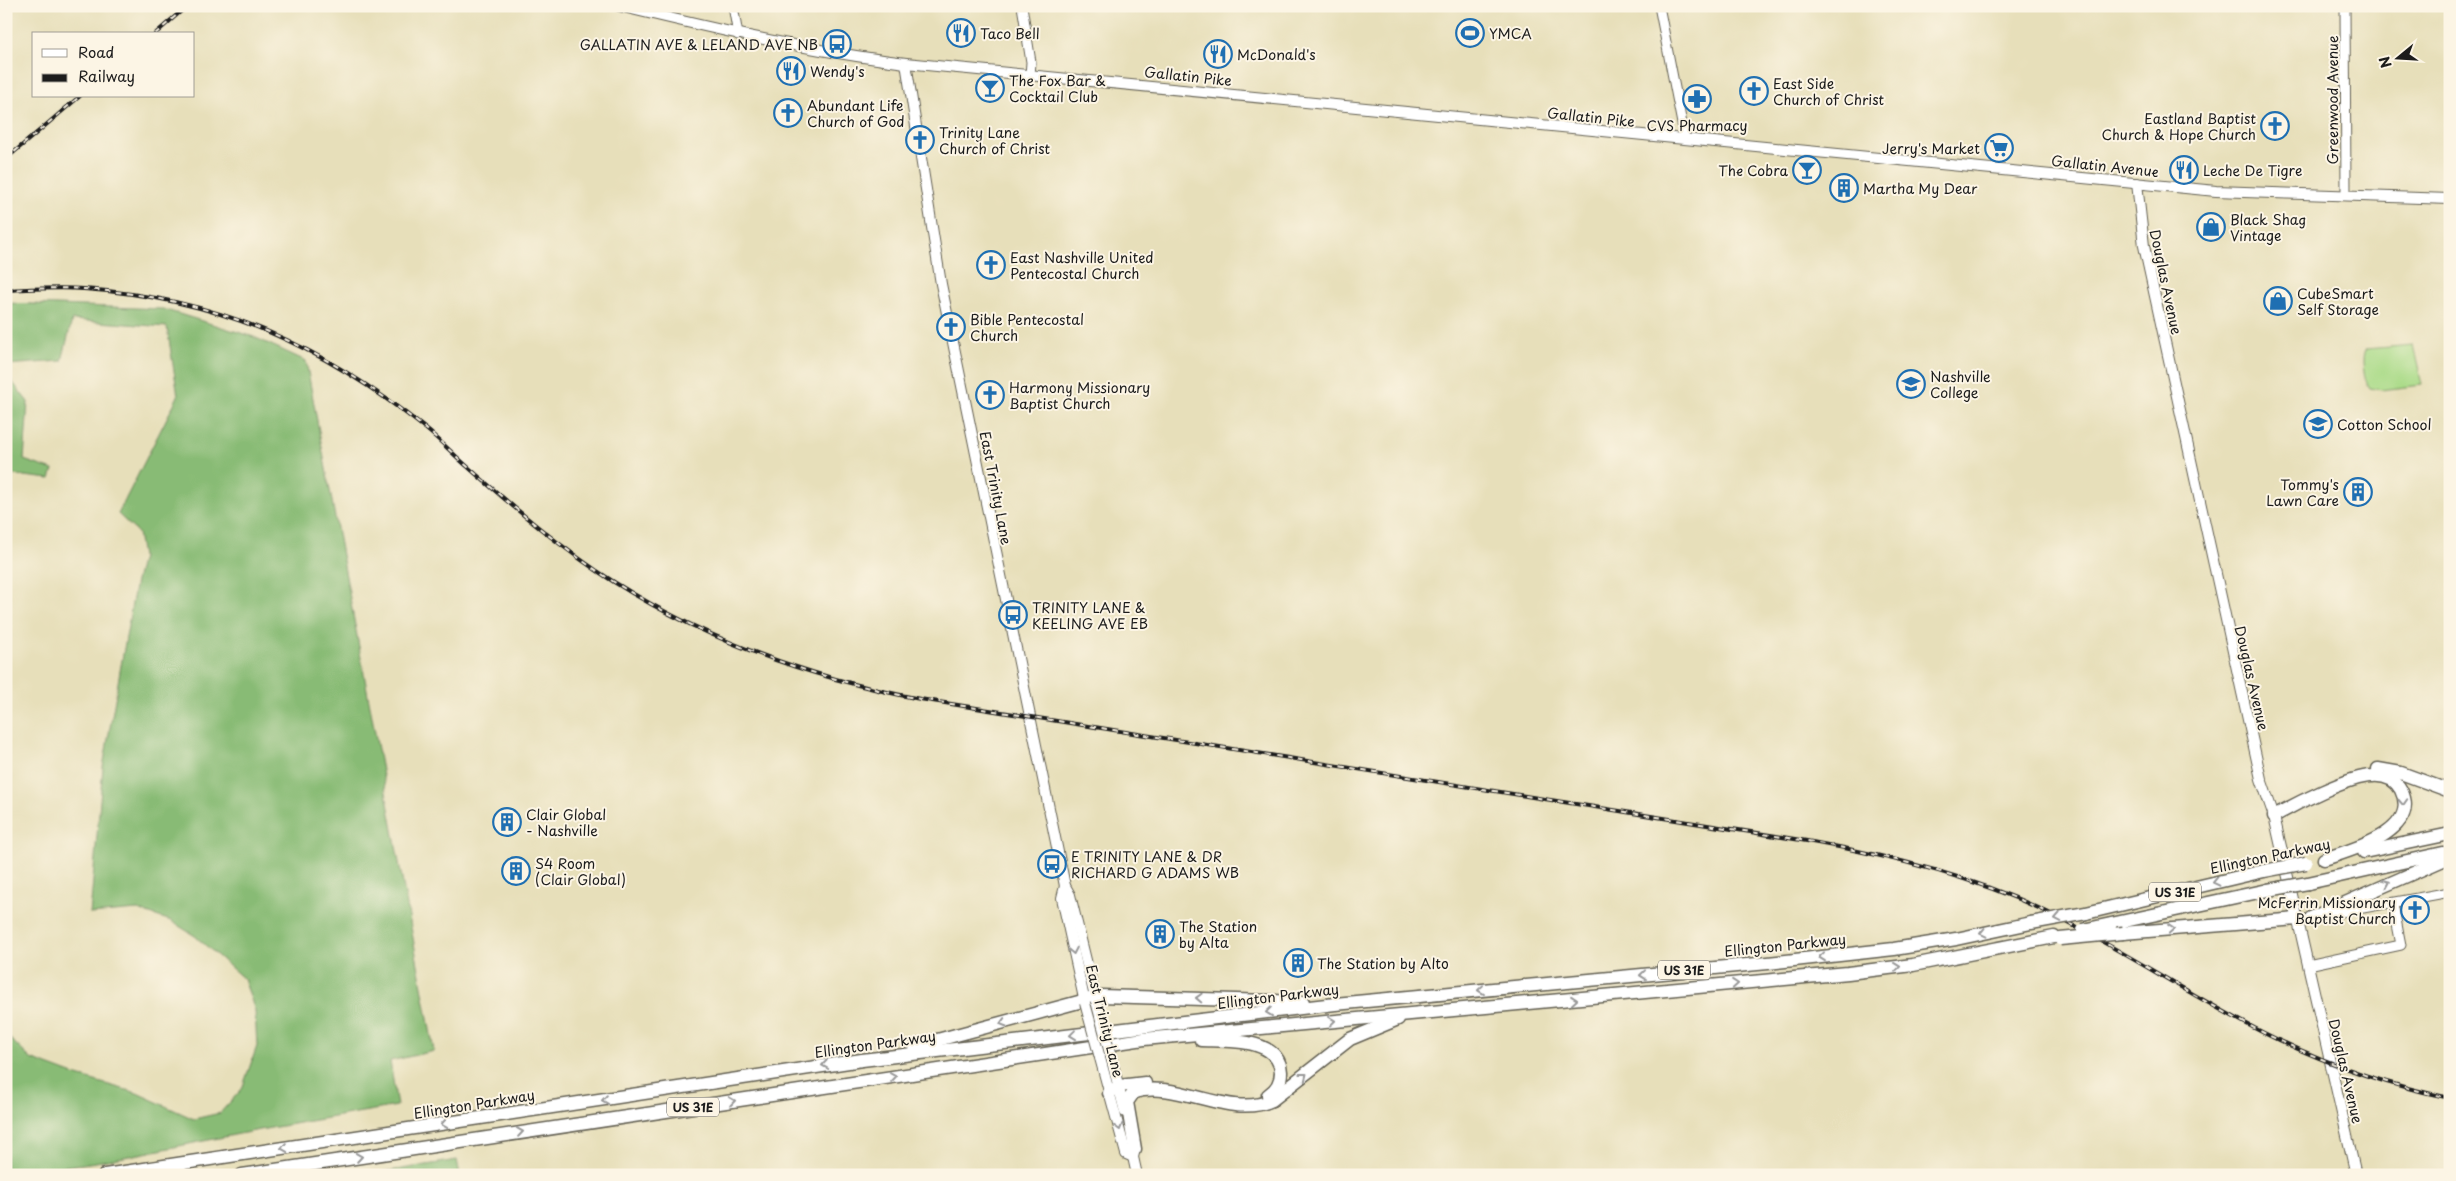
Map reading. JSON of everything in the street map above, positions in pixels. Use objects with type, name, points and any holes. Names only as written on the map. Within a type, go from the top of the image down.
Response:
[{"type":"highway","points":[[2273,812],[2362,770],[2401,773],[2450,790]]},
{"type":"highway","points":[[2273,812],[2358,778],[2385,776],[2394,781],[2404,797],[2405,806],[2396,825],[2374,842],[2324,860]]},
{"type":"highway","name":"Ellington Parkway","points":[[105,1175],[862,1060],[1335,1004],[1768,963],[1894,949],[1956,939],[2086,913],[2264,872],[2450,834]]},
{"type":"highway","name":"US 31E","points":[[2057,938],[2111,924],[2450,852]]},
{"type":"highway","points":[[2311,918],[2450,857]]},
{"type":"highway","points":[[2057,938],[2297,919]]},
{"type":"highway","name":"Ellington Parkway","points":[[242,1175],[1144,1039],[1848,973],[1913,965],[2057,938]]},
{"type":"highway","points":[[862,1060],[1090,1001],[1171,998],[1335,1004]]},
{"type":"highway","points":[[1116,1091],[1134,1092],[1154,1089],[1236,1104],[1260,1106],[1272,1100],[1350,1039],[1414,1013]]},
{"type":"highway","points":[[1116,1091],[1154,1082],[1240,1099],[1258,1100],[1270,1094],[1281,1078],[1280,1066],[1266,1048],[1247,1043],[1144,1039]]},
{"type":"highway","points":[[1134,1092],[1127,1102],[1134,1153]]},
{"type":"main road","name":"Gallatin Pike","points":[[618,6],[738,35],[820,51],[906,63],[1759,146]]},
{"type":"main road","name":"East Trinity Lane","points":[[906,63],[941,284],[1065,886],[1062,898],[1090,1001],[1100,1058],[1116,1091]]},
{"type":"main road","name":"Gallatin Avenue","points":[[1759,146],[2221,192],[2346,194],[2450,199]]},
{"type":"main road","name":"Douglas Avenue","points":[[2136,183],[2144,246],[2180,416],[2261,779],[2273,812],[2356,1175]]},
{"type":"main road","points":[[2297,919],[2311,918]]},
{"type":"main road","name":"East Trinity Lane","points":[[1090,1001],[1111,1057],[1116,1091],[1134,1153],[1137,1175]]},
{"type":"street","points":[[733,6],[738,35]]},
{"type":"street","points":[[1022,6],[1031,62],[1030,76]]},
{"type":"street","points":[[1659,6],[1685,139]]},
{"type":"street","name":"Greenwood Avenue","points":[[2346,6],[2346,194]]},
{"type":"street","points":[[2311,918],[2450,892]]},
{"type":"street","points":[[2308,964],[2401,945],[2393,904]]},
{"type":"green space","points":[[6,303],[163,309],[254,337],[306,361],[434,1051],[390,1061],[397,1106],[108,1160],[57,1167],[6,1170],[6,1035],[31,1059],[74,1075],[137,1093],[194,1119],[220,1113],[242,1089],[257,1046],[255,1011],[244,979],[195,936],[171,921],[138,910],[90,914],[103,767],[136,581],[142,557],[138,533],[118,514],[178,396],[167,327],[72,320],[62,361],[6,365]]},
{"type":"green space","points":[[2413,345],[2422,385],[2381,390],[2370,388],[2364,369],[2363,357],[2366,349]]},
{"type":"green space","points":[[6,374],[28,402],[24,460],[53,470],[50,479],[6,474]]},
{"type":"green space","points":[[457,1160],[460,1175],[365,1175]]},
{"type":"railway","points":[[157,32],[187,6]]},
{"type":"railway","points":[[6,159],[78,98]]},
{"type":"railway","points":[[6,290],[84,289],[133,294],[179,303],[224,315],[266,331],[307,350],[348,373],[387,399],[432,434],[539,527],[576,556],[614,582],[686,622],[761,655],[800,668],[840,680],[920,699],[1807,841],[1868,853],[1931,869],[1992,889],[2049,913],[2104,942],[2237,1019],[2286,1044],[2355,1072],[2426,1093],[2450,1098]]},
{"type":"place","name":"Taco Bell","points":[[961,33]]},
{"type":"place","name":"YMCA","points":[[1470,33]]},
{"type":"place","name":"GALLATIN AVE & LELAND AVE NB","points":[[837,44]]},
{"type":"place","name":"McDonald's","points":[[1218,54]]},
{"type":"place","name":"Wendy's","points":[[791,71]]},
{"type":"place","name":"The Fox Bar & Cocktail Club","points":[[990,88]]},
{"type":"place","name":"East Side Church of Christ","points":[[1754,91]]},
{"type":"place","name":"CVS Pharmacy","points":[[1697,99]]},
{"type":"place","name":"Abundant Life Church of God","points":[[788,113]]},
{"type":"place","name":"Eastland Baptist Church & Hope Church","points":[[2275,126]]},
{"type":"place","name":"Trinity Lane Church of Christ","points":[[920,140]]},
{"type":"place","name":"Jerry's Market","points":[[1999,148]]},
{"type":"place","name":"The Cobra","points":[[1807,170]]},
{"type":"place","name":"Leche De Tigre","points":[[2184,170]]},
{"type":"place","name":"Martha My Dear","points":[[1844,188]]},
{"type":"place","name":"Black Shag Vintage","points":[[2211,227]]},
{"type":"place","name":"East Nashville United Pentecostal Church","points":[[991,265]]},
{"type":"place","name":"CubeSmart Self Storage","points":[[2278,301]]},
{"type":"place","name":"Bible Pentecostal Church","points":[[951,327]]},
{"type":"place","name":"Nashville College","points":[[1911,384]]},
{"type":"place","name":"Harmony Missionary Baptist Church","points":[[990,395]]},
{"type":"place","name":"Cotton School","points":[[2318,424]]},
{"type":"place","name":"Tommy's Lawn Care","points":[[2358,492]]},
{"type":"place","name":"TRINITY LANE & KEELING AVE EB","points":[[1013,615]]},
{"type":"place","name":"Clair Global - Nashville","points":[[507,822]]},
{"type":"place","name":"E TRINITY LANE & DR RICHARD G ADAMS WB","points":[[1052,864]]},
{"type":"place","name":"S4 Room (Clair Global)","points":[[516,871]]},
{"type":"place","name":"McFerrin Missionary Baptist Church","points":[[2415,910]]},
{"type":"place","name":"The Station by Alta","points":[[1160,934]]},
{"type":"place","name":"The Station by Alto","points":[[1298,963]]}]
